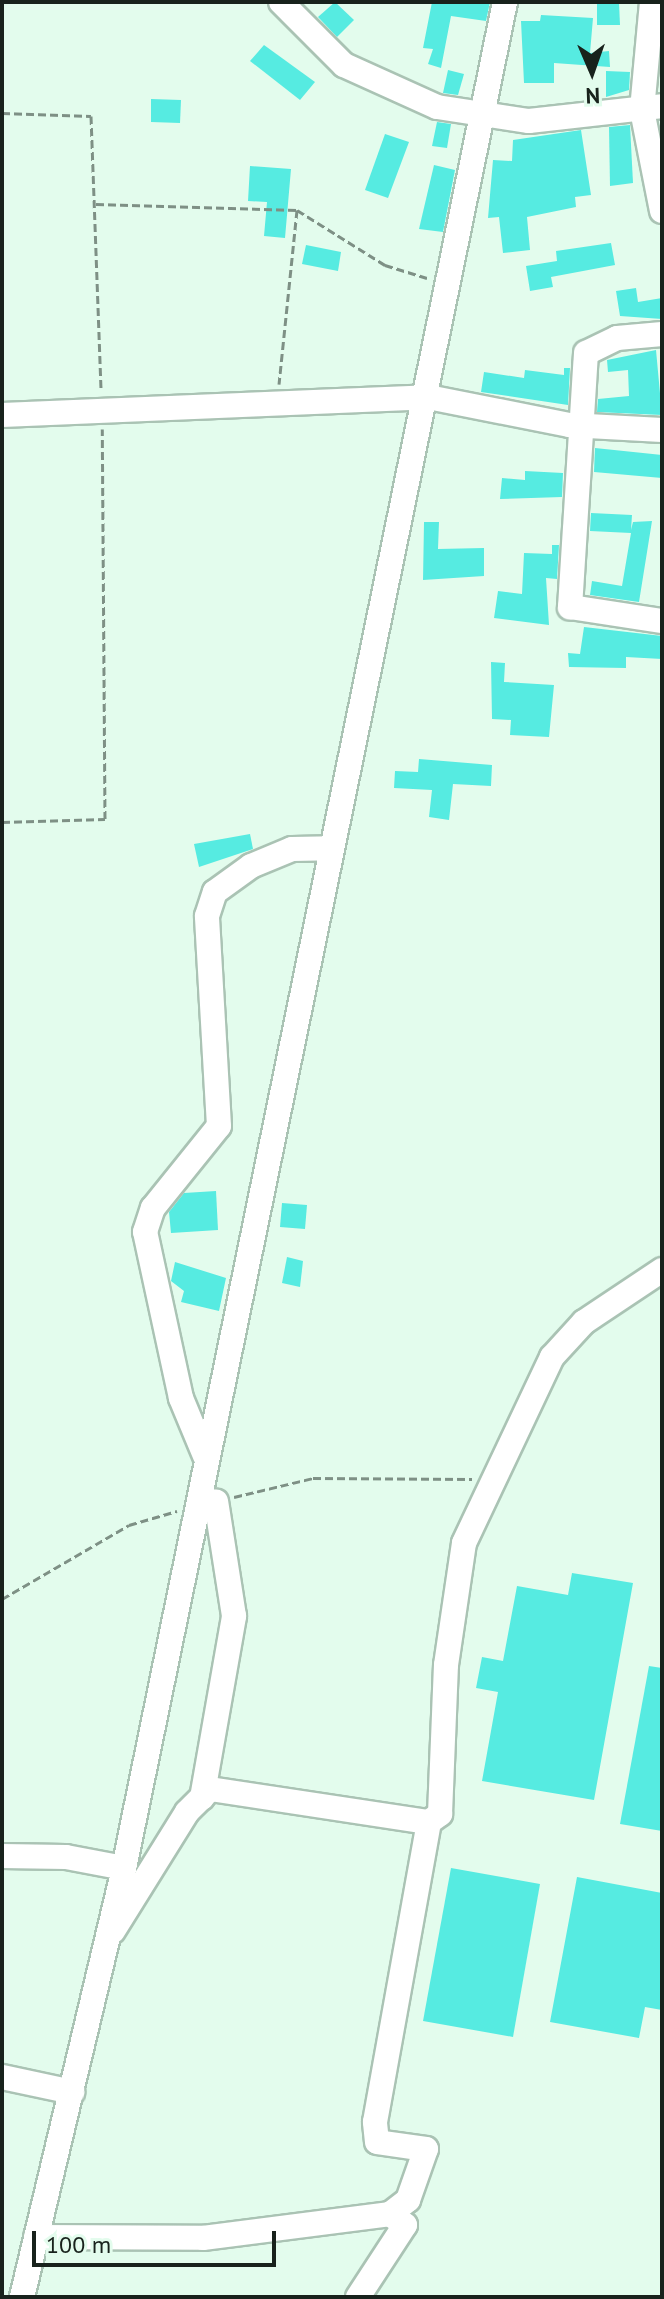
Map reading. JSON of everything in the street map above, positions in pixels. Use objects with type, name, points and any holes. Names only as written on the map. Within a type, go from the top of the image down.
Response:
[{"type":"street","points":[[281,2],[344,65],[400,94],[480,118],[529,121],[652,108]]},
{"type":"street","points":[[202,1798],[234,1616],[206,1503],[205,1456],[428,397],[505,2]]},
{"type":"street","points":[[652,2],[652,108],[662,211]]},
{"type":"street","points":[[662,334],[617,338],[586,353],[570,607],[662,621]]},
{"type":"street","points":[[2,415],[428,397],[581,425],[662,430]]},
{"type":"street","points":[[205,1456],[181,1398],[145,1232],[153,1208],[219,1126],[207,916],[215,892],[251,866],[292,849],[331,848]]},
{"type":"street","points":[[36,2237],[203,2238],[390,2214],[408,2200],[426,2149],[377,2142],[375,2122],[429,1822],[440,1814],[446,1785],[453,1591],[492,1480],[552,1357],[584,1322],[662,1270]]},
{"type":"street","points":[[22,2297],[110,1934],[206,1503]]},
{"type":"street","points":[[110,1934],[210,1789],[240,1789],[429,1822]]},
{"type":"street","points":[[2,1856],[124,1868]]},
{"type":"street","points":[[2,2077],[72,2092]]},
{"type":"street","points":[[358,2297],[405,2225],[390,2214]]},
{"type":"path","points":[[2,113],[88,112],[95,204],[102,412],[105,819],[2,822]]},
{"type":"path","points":[[95,204],[297,210],[385,265],[449,285]]},
{"type":"path","points":[[277,404],[297,210]]},
{"type":"path","points":[[2,1599],[129,1525],[206,1503],[313,1478],[492,1480]]},
{"type":"building","points":[[335,2],[354,20],[337,37],[318,17]]},
{"type":"building","points":[[432,2],[490,2],[486,21],[451,16],[441,68],[428,64],[433,49],[423,48]]},
{"type":"building","points":[[597,3],[619,3],[620,25],[597,25]]},
{"type":"building","points":[[541,15],[593,18],[590,53],[609,51],[610,67],[554,63],[554,83],[524,83],[521,21],[540,21]]},
{"type":"building","points":[[264,45],[315,82],[300,100],[250,61]]},
{"type":"building","points":[[448,70],[464,74],[458,95],[443,93]]},
{"type":"building","points":[[606,71],[630,72],[629,90],[606,97]]},
{"type":"building","points":[[151,99],[181,100],[180,123],[151,122]]},
{"type":"building","points":[[437,122],[451,124],[447,148],[432,146]]},
{"type":"building","points":[[630,125],[633,183],[610,186],[609,127]]},
{"type":"building","points":[[581,130],[591,195],[575,197],[576,207],[527,217],[530,250],[503,253],[499,217],[488,218],[493,160],[512,161],[513,140]]},
{"type":"building","points":[[385,134],[409,142],[388,198],[365,190]]},
{"type":"building","points":[[434,165],[455,170],[443,232],[419,229]]},
{"type":"building","points":[[250,166],[291,169],[285,238],[264,236],[267,202],[248,201]]},
{"type":"building","points":[[611,243],[615,265],[551,277],[553,287],[530,291],[526,266],[557,261],[556,251]]},
{"type":"building","points":[[306,245],[341,252],[338,271],[302,264]]},
{"type":"building","points":[[636,288],[638,302],[662,298],[662,319],[620,316],[616,291]]},
{"type":"building","points":[[656,350],[662,415],[597,412],[598,399],[629,396],[628,370],[608,372],[607,360]]},
{"type":"building","points":[[564,368],[570,368],[568,405],[481,392],[484,372],[524,378],[525,370],[564,375]]},
{"type":"building","points":[[595,448],[662,455],[662,478],[594,472]]},
{"type":"building","points":[[525,471],[563,473],[562,497],[500,499],[502,478],[525,480]]},
{"type":"building","points":[[591,513],[632,515],[631,530],[633,522],[652,521],[639,602],[590,595],[592,581],[622,586],[631,533],[590,531]]},
{"type":"building","points":[[424,522],[439,522],[438,549],[484,548],[484,576],[423,580]]},
{"type":"building","points":[[552,545],[559,545],[557,579],[546,578],[549,625],[494,618],[498,591],[522,594],[524,553],[552,554]]},
{"type":"building","points":[[584,627],[662,636],[662,659],[626,657],[626,668],[569,667],[568,653],[580,654]]},
{"type":"building","points":[[491,662],[505,663],[504,682],[554,685],[549,737],[510,735],[511,720],[492,719]]},
{"type":"building","points":[[419,759],[492,765],[491,786],[453,784],[449,820],[429,817],[432,790],[394,788],[395,771],[418,772]]},
{"type":"building","points":[[250,834],[253,849],[199,867],[194,844]]},
{"type":"building","points":[[216,1191],[218,1230],[171,1233],[169,1212],[184,1193]]},
{"type":"building","points":[[282,1203],[307,1205],[305,1229],[280,1227]]},
{"type":"building","points":[[287,1257],[303,1261],[300,1287],[282,1283]]},
{"type":"building","points":[[175,1262],[226,1278],[219,1311],[181,1302],[184,1291],[171,1281]]},
{"type":"building","points":[[572,1573],[633,1583],[594,1800],[482,1781],[498,1692],[476,1688],[482,1657],[503,1661],[517,1586],[568,1595]]},
{"type":"building","points":[[649,1666],[662,1668],[662,1831],[620,1824]]},
{"type":"building","points":[[451,1868],[540,1884],[513,2037],[423,2021]]},
{"type":"building","points":[[577,1877],[662,1893],[662,2010],[645,2007],[639,2038],[550,2022]]}]
